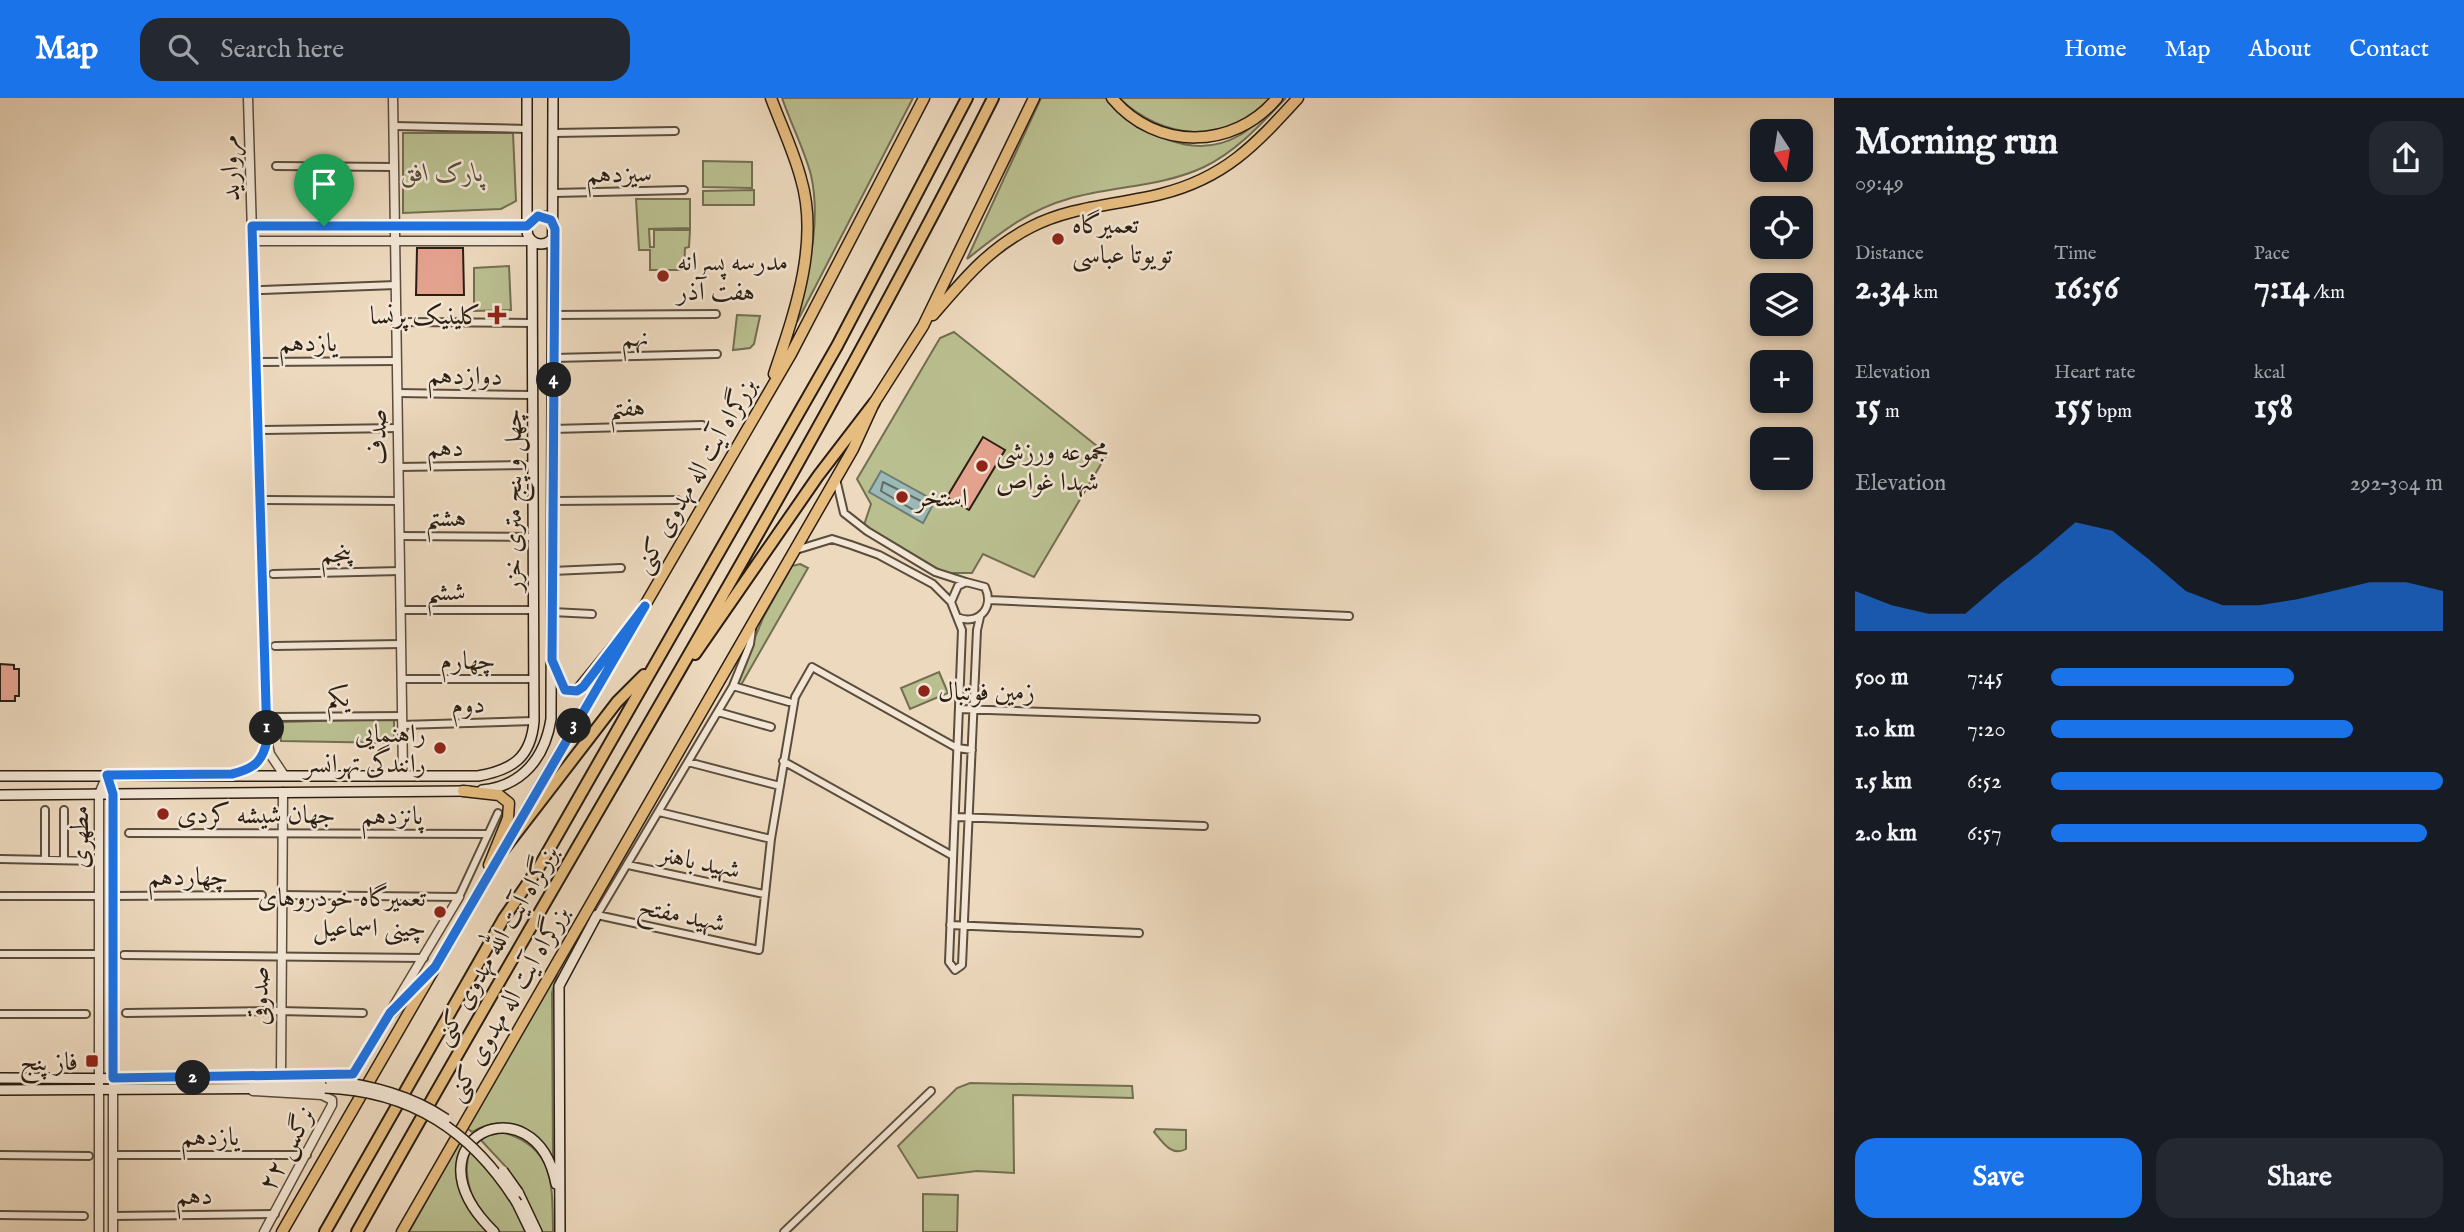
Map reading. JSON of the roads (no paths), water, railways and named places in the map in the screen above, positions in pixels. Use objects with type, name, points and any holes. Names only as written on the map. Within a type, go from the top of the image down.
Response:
[{"type":"highway","name":"بزرگراه آیت اله مهدوی کنی","points":[[325,1232],[504,918],[539,867],[837,346],[967,98]]},
{"type":"highway","points":[[675,682],[709,615],[916,251],[993,98]]},
{"type":"highway","points":[[675,682],[818,476],[874,403]]},
{"type":"highway","points":[[504,849],[617,702],[656,663]]},
{"type":"highway","name":"بزرگراه آیت الله مهدوی کنی","points":[[357,1232],[675,682]]},
{"type":"main road","points":[[527,98],[527,129],[527,226],[527,234],[532,241],[545,243],[552,238],[555,229],[551,220],[542,216],[533,218],[527,226]]},
{"type":"main road","name":"چهل و پنج متری خزر","points":[[479,791],[518,779],[533,766],[550,728],[555,229],[553,98]]},
{"type":"main road","points":[[769,391],[794,315],[806,248],[807,217],[801,178],[771,98]]},
{"type":"main road","name":"بزرگراه آیت اله مهدوی کنی","points":[[282,1232],[769,391],[816,307],[924,98]]},
{"type":"main road","name":"بزرگراه آیت اله مهدوی کنی","points":[[402,1232],[836,478],[874,403],[923,326],[1034,98]]},
{"type":"main road","points":[[1112,98],[1133,118],[1150,128],[1190,138],[1232,132],[1265,113],[1277,98]]},
{"type":"main road","points":[[923,326],[984,256],[1006,242],[1060,214],[1161,194],[1199,182],[1233,163],[1298,98]]},
{"type":"main road","name":"چهل و پنج متری خزر","points":[[478,776],[506,770],[524,756],[530,746],[534,721],[532,241]]},
{"type":"main road","points":[[552,660],[565,690],[577,691],[645,606]]},
{"type":"main road","points":[[0,776],[478,776],[485,783],[479,791],[0,795]]},
{"type":"main road","points":[[463,791],[499,796],[510,807],[480,890]]},
{"type":"main road","points":[[560,1232],[559,986],[597,915]]},
{"type":"main road","points":[[583,916],[583,938]]},
{"type":"main road","points":[[562,953],[583,938]]},
{"type":"main road","points":[[390,1013],[435,967]]},
{"type":"main road","points":[[0,1078],[211,1078],[328,1084],[389,1091],[431,1109],[479,1144],[518,1192],[537,1232]]},
{"type":"main road","points":[[0,1090],[113,1091],[328,1084],[367,1092],[428,1114],[477,1150],[517,1203],[531,1232]]},
{"type":"main road","points":[[495,1232],[473,1208],[461,1173],[461,1160],[466,1146],[487,1129],[503,1127],[517,1131],[542,1149],[555,1176],[560,1203]]},
{"type":"street","name":"مروارید","points":[[248,98],[267,740]]},
{"type":"street","name":"صدف","points":[[393,98],[403,775]]},
{"type":"street","points":[[394,127],[527,129]]},
{"type":"street","points":[[554,133],[675,131]]},
{"type":"street","points":[[276,166],[394,167]]},
{"type":"street","name":"سیزدهم","points":[[554,193],[684,190]]},
{"type":"street","points":[[252,226],[527,226]]},
{"type":"street","points":[[252,240],[532,241]]},
{"type":"street","points":[[262,290],[396,285]]},
{"type":"street","points":[[554,314],[716,314]]},
{"type":"street","points":[[397,322],[532,323]]},
{"type":"street","name":"نهم","points":[[554,358],[718,355]]},
{"type":"street","name":"یازدهم","points":[[260,362],[397,361]]},
{"type":"street","name":"دوازدهم","points":[[397,393],[533,396]]},
{"type":"street","name":"هفتم","points":[[553,429],[702,425]]},
{"type":"street","points":[[263,430],[398,428]]},
{"type":"street","name":"دهم","points":[[399,467],[533,465]]},
{"type":"street","points":[[794,551],[832,539],[879,555],[933,584],[951,602],[962,630],[949,964],[955,970],[962,965],[965,926],[976,630],[980,617],[987,610],[989,600],[985,587],[935,572],[867,531],[844,513],[836,478]]},
{"type":"street","points":[[267,500],[399,501]]},
{"type":"street","points":[[553,502],[677,500]]},
{"type":"street","name":"هشتم","points":[[400,536],[533,537]]},
{"type":"street","points":[[552,571],[621,568]]},
{"type":"street","name":"پنجم","points":[[273,574],[400,571]]},
{"type":"street","points":[[951,602],[958,586],[966,582]]},
{"type":"street","points":[[989,600],[1349,616]]},
{"type":"street","name":"ششم","points":[[400,610],[534,610]]},
{"type":"street","points":[[552,612],[592,614]]},
{"type":"street","points":[[957,617],[965,620],[980,617]]},
{"type":"street","points":[[597,915],[733,686],[750,644],[752,623]]},
{"type":"street","points":[[275,646],[401,644]]},
{"type":"street","points":[[764,894],[795,697],[812,667],[957,748],[972,750]]},
{"type":"street","name":"چهارم","points":[[401,679],[534,678]]},
{"type":"street","points":[[733,686],[789,702]]},
{"type":"street","points":[[959,709],[1256,719]]},
{"type":"street","points":[[718,712],[771,727]]},
{"type":"street","name":"یکم","points":[[274,717],[402,720]]},
{"type":"street","name":"دوم","points":[[402,720],[534,721]]},
{"type":"street","points":[[232,774],[249,769],[258,762],[267,740]]},
{"type":"street","points":[[267,740],[270,754],[284,775]]},
{"type":"street","points":[[783,761],[953,856]]},
{"type":"street","points":[[688,762],[780,786]]},
{"type":"street","name":"مطهری","points":[[107,775],[113,794],[113,1232]]},
{"type":"street","name":"مطهری","points":[[99,1232],[99,794],[107,775]]},
{"type":"street","name":"صدوقی","points":[[281,1073],[279,954],[282,792]]},
{"type":"street","points":[[45,810],[45,860]]},
{"type":"street","points":[[64,810],[64,860]]},
{"type":"street","points":[[659,812],[771,839]]},
{"type":"street","points":[[211,1078],[281,1073],[353,1074],[459,897],[498,813]]},
{"type":"street","points":[[954,817],[1205,826]]},
{"type":"street","name":"پانزدهم","points":[[129,833],[487,834]]},
{"type":"street","points":[[0,859],[99,861]]},
{"type":"street","name":"شهید باهنر","points":[[628,865],[764,894]]},
{"type":"street","name":"شهید مفتح","points":[[597,915],[759,950],[764,894]]},
{"type":"street","points":[[0,895],[99,896]]},
{"type":"street","name":"چهاردهم","points":[[113,896],[262,895]]},
{"type":"street","points":[[281,895],[459,897]]},
{"type":"street","points":[[950,925],[1139,933]]},
{"type":"street","points":[[0,954],[99,954]]},
{"type":"street","points":[[124,955],[279,954],[424,958]]},
{"type":"street","points":[[125,1013],[363,1013]]},
{"type":"street","points":[[0,1014],[86,1014]]},
{"type":"street","name":"نرگس ۲۲","points":[[230,1088],[267,1094],[330,1097],[332,1105],[264,1232]]},
{"type":"street","points":[[784,1232],[931,1091]]},
{"type":"street","points":[[0,1155],[89,1156]]},
{"type":"street","name":"یازدهم","points":[[113,1155],[307,1155]]},
{"type":"street","name":"دهم","points":[[113,1216],[275,1214]]},
{"type":"street","points":[[0,1215],[84,1216]]},
{"type":"water","name":"استخر","points":[[881,471],[935,501],[923,523],[869,492]]},
{"type":"place","name":"تعمیرگاه تویوتا عباسی","points":[[1058,239]]},
{"type":"place","name":"مدرسه پسرانه هفت آذر","points":[[663,276]]},
{"type":"place","name":"کلینیک پرنسا","points":[[497,315]]},
{"type":"place","name":"مجموعه ورزشی شهدا غواص","points":[[982,466]]},
{"type":"place","name":"استخر","points":[[902,497]]},
{"type":"place","name":"زمین فوتبال","points":[[924,691]]},
{"type":"place","name":"راهنمایی رانندگی تهرانسر","points":[[440,748]]},
{"type":"place","name":"جهان شیشه کردی","points":[[163,814]]},
{"type":"place","name":"تعمیرگاه خودروهای چینی اسماعیل","points":[[440,912]]},
{"type":"place","name":"فاز پنج","points":[[92,1061]]},
{"type":"park label","name":"پارک افق","points":[[442,172]]}]
